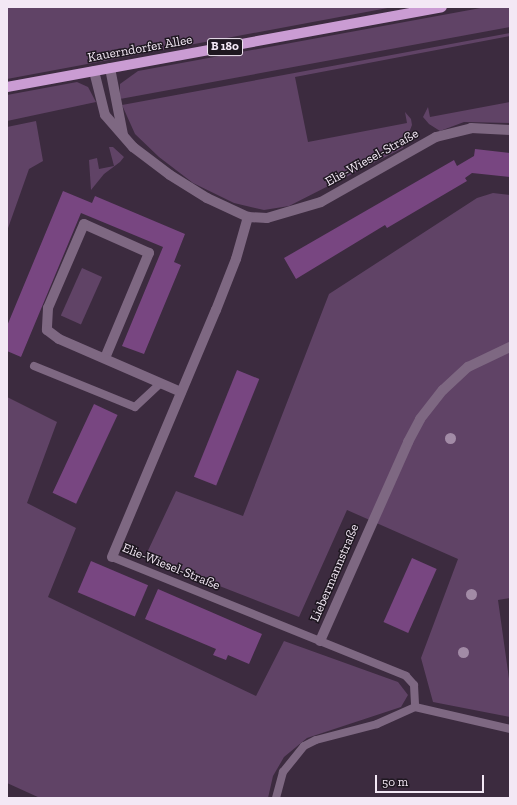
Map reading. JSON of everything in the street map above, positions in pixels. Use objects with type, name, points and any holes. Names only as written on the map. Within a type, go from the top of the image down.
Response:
[{"type":"main road","name":"Kauerndorfer Allee","points":[[7,87],[442,7]]},
{"type":"street","points":[[110,68],[123,135]]},
{"type":"street","name":"Elie-Wiesel-Straße","points":[[94,71],[105,115],[133,147],[170,174],[207,198],[248,217],[267,218],[321,202],[436,137],[471,128],[510,130]]},
{"type":"street","name":"Elie-Wiesel-Straße","points":[[112,557],[236,259],[248,217]]},
{"type":"street","points":[[105,358],[149,253],[84,224],[48,308],[47,330],[59,339],[181,392]]},
{"type":"street","name":"Liebermannstraße","points":[[320,641],[408,442],[420,419],[443,390],[468,367],[510,347]]},
{"type":"lane","points":[[34,366],[135,407],[161,383]]},
{"type":"lane","name":"Elie-Wiesel-Straße","points":[[112,557],[320,641]]},
{"type":"lane","name":"Liebermannstraße","points":[[320,641],[406,676],[414,684],[415,707]]},
{"type":"lane","points":[[276,798],[283,772],[304,746],[316,740],[377,724],[415,707],[510,729]]},
{"type":"shaded area","points":[[7,7],[393,7],[7,79]]},
{"type":"shaded area","points":[[486,7],[510,7],[510,27],[120,99],[120,84],[138,71]]},
{"type":"shaded area","points":[[510,33],[510,36],[295,77],[308,142],[407,123],[405,112],[411,119],[412,125],[403,148],[289,206],[264,210],[234,203],[193,183],[159,157],[135,134],[122,105]]},
{"type":"shaded area","points":[[77,82],[88,87],[96,102],[7,121],[7,95]]},
{"type":"shaded area","points":[[510,102],[510,123],[464,122],[440,131],[429,124],[423,117],[428,107],[430,117]]},
{"type":"shaded area","points":[[36,121],[43,161],[29,169],[7,231],[7,127]]},
{"type":"shaded area","points":[[109,147],[113,147],[124,157],[120,162],[104,174],[91,190],[89,160],[97,158],[99,169],[114,166]]},
{"type":"shaded area","points":[[493,193],[510,195],[510,598],[498,600],[510,686],[510,717],[433,702],[421,658],[458,559],[347,510],[299,617],[145,557],[176,491],[243,516],[329,294],[477,198]]},
{"type":"shaded area","points":[[82,268],[102,277],[81,324],[61,316]]},
{"type":"shaded area","points":[[7,397],[57,422],[27,503],[76,528],[48,597],[256,696],[284,641],[398,682],[408,695],[401,707],[307,738],[284,757],[273,776],[268,798],[40,798],[7,783]]},
{"type":"building","points":[[475,149],[510,153],[510,177],[472,173],[465,178],[467,181],[387,228],[385,225],[296,279],[284,258],[454,160],[457,166],[474,156]]},
{"type":"building","points":[[63,191],[92,203],[95,196],[185,234],[174,262],[181,265],[144,354],[122,346],[163,247],[81,213],[21,357],[7,351],[7,326]]},
{"type":"building","points":[[237,370],[259,379],[216,486],[194,477]]},
{"type":"building","points":[[94,404],[118,415],[76,504],[53,493]]},
{"type":"building","points":[[412,558],[437,569],[408,633],[384,622]]},
{"type":"building","points":[[91,561],[148,585],[135,617],[78,592]]},
{"type":"building","points":[[158,589],[262,634],[249,664],[228,655],[226,660],[213,655],[216,649],[145,619]]}]
